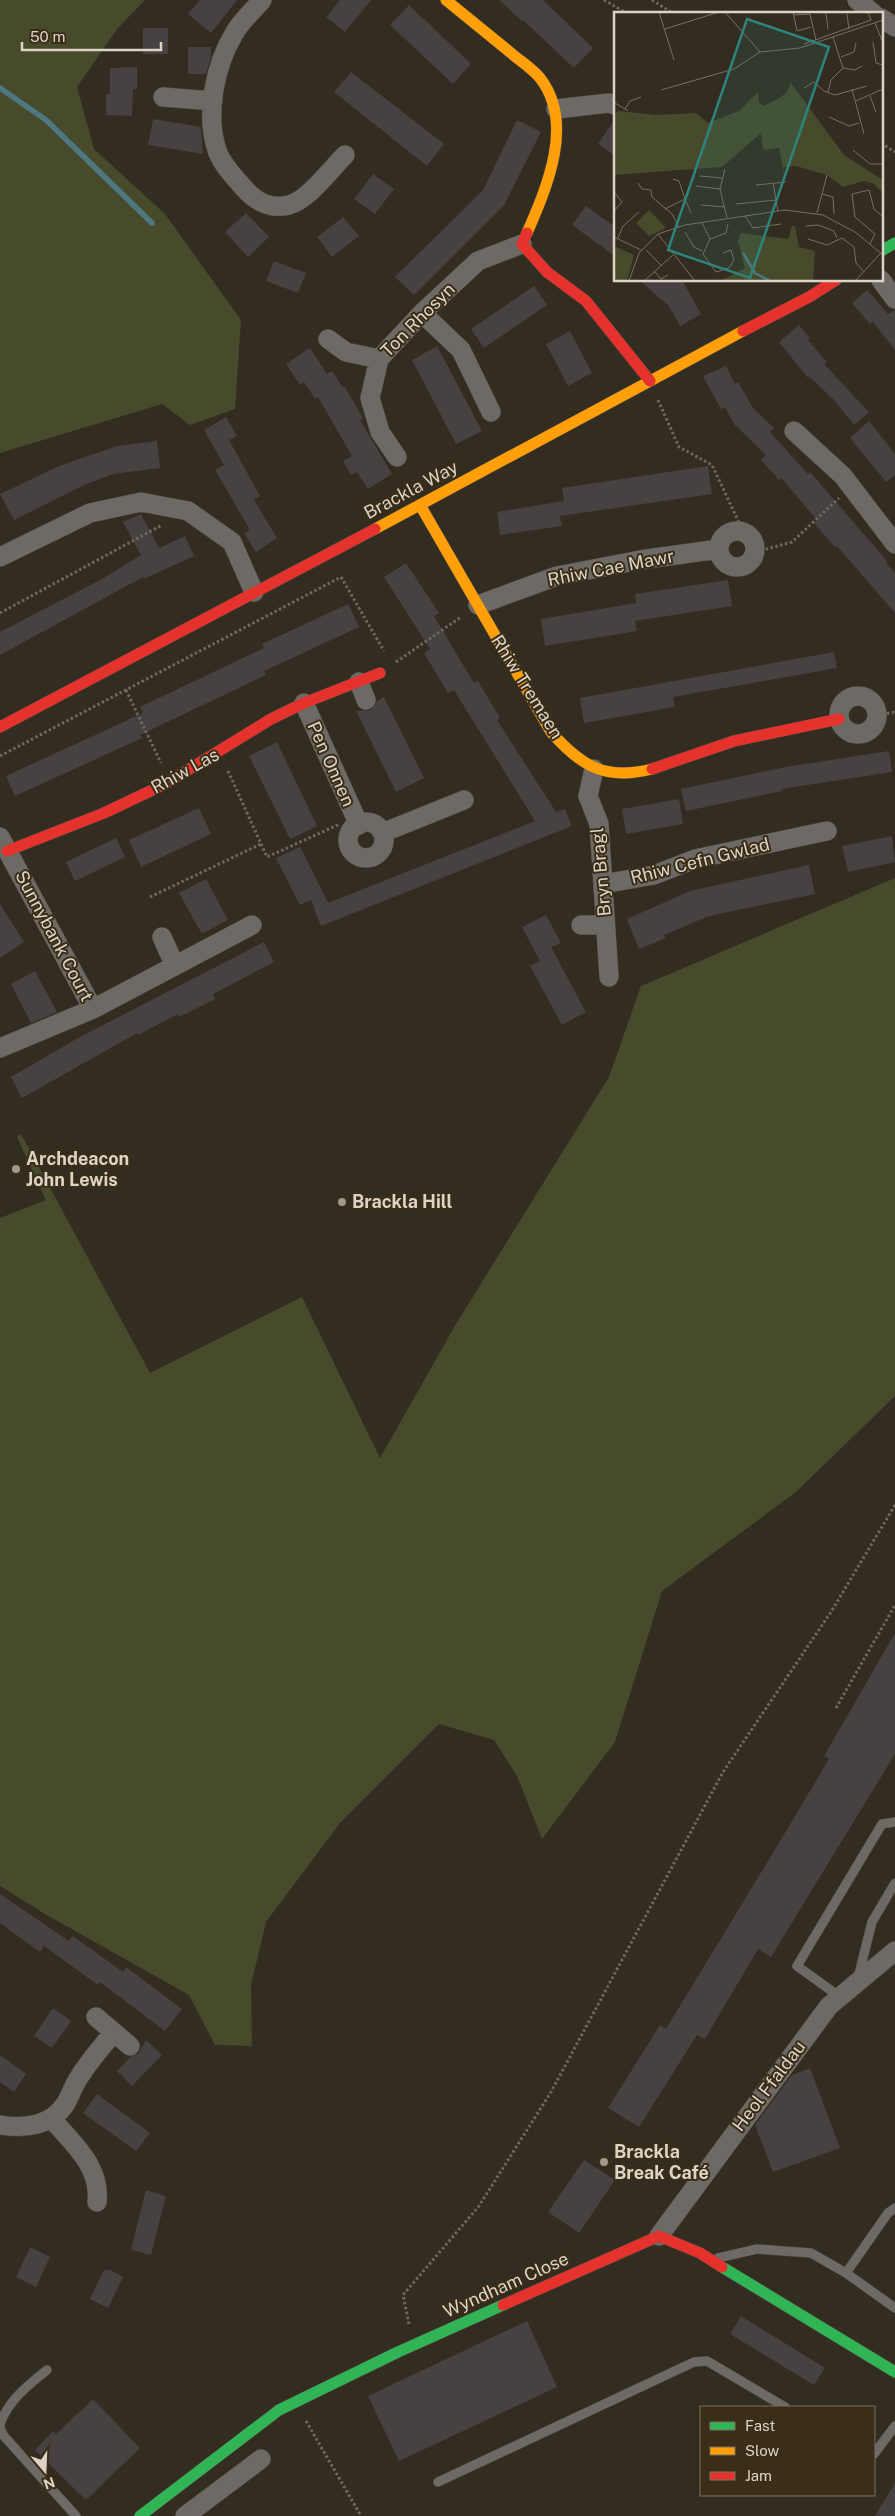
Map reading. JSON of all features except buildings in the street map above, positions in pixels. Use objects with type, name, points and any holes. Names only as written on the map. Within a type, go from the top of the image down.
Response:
[{"type":"street","points":[[262,0],[236,31],[221,60],[212,124],[218,153],[233,176],[253,199],[274,207],[290,205],[309,194],[345,155]]},
{"type":"street","points":[[446,0],[540,79],[556,109],[558,134],[552,162],[542,197],[522,244],[547,272],[586,300],[650,381]]},
{"type":"street","points":[[857,0],[872,12]]},
{"type":"street","points":[[882,19],[895,27]]},
{"type":"street","points":[[163,97],[214,101]]},
{"type":"street","points":[[556,109],[609,103],[614,105]]},
{"type":"street","points":[[882,251],[895,243]]},
{"type":"street","name":"Ton Rhosyn","points":[[397,457],[380,432],[370,398],[378,359],[422,313],[478,261],[522,244]]},
{"type":"street","name":"Brackla Way","points":[[0,727],[420,505],[809,297],[834,281]]},
{"type":"street","points":[[882,281],[895,299]]},
{"type":"street","points":[[422,313],[461,350],[491,412]]},
{"type":"street","points":[[328,339],[346,352],[378,359]]},
{"type":"street","points":[[794,431],[842,476],[895,544]]},
{"type":"street","points":[[0,556],[90,512],[141,502],[188,511],[232,542],[254,592]]},
{"type":"street","name":"Rhiw Tremaen","points":[[420,505],[551,732],[576,759],[594,769],[621,774],[653,770],[720,745],[839,719]]},
{"type":"street","points":[[736,531],[743,532],[753,539],[756,552],[746,566],[734,568],[724,563],[719,549],[722,539],[726,534],[736,531]]},
{"type":"street","name":"Rhiw Cae Mawr","points":[[478,605],[557,576],[640,560],[719,549]]},
{"type":"street","name":"Rhiw Las","points":[[4,844],[104,813],[170,782],[271,719],[304,703],[380,674]]},
{"type":"street","points":[[359,682],[366,700]]},
{"type":"street","points":[[854,696],[867,698],[886,713],[874,726],[862,734],[846,730],[839,719],[840,706],[848,698],[854,696]]},
{"type":"street","name":"Pen Onnen","points":[[304,703],[357,821]]},
{"type":"street","name":"Bryn Bragl","points":[[594,769],[588,796],[599,824],[609,977]]},
{"type":"street","points":[[382,833],[464,800]]},
{"type":"street","name":"Pen Onnen","points":[[357,821],[373,824],[382,833],[383,845],[376,855],[364,858],[358,857],[350,848],[348,843],[351,831],[357,821]]},
{"type":"street","name":"Rhiw Cefn Gwlad","points":[[603,884],[654,875],[694,859],[827,831]]},
{"type":"street","name":"Sunnybank Court","points":[[4,844],[93,1009]]},
{"type":"street","name":"Sunnybank Court","points":[[0,1048],[93,1009],[252,925]]},
{"type":"street","points":[[581,925],[606,925]]},
{"type":"street","points":[[162,937],[175,966]]},
{"type":"street","name":"Heol Ffaldau","points":[[659,2236],[829,2006],[895,1951]]},
{"type":"street","points":[[96,2017],[130,2046]]},
{"type":"street","points":[[0,2125],[15,2127],[33,2126],[51,2118],[65,2105],[78,2079],[113,2033]]},
{"type":"street","points":[[51,2118],[87,2161],[96,2175],[99,2187],[97,2202]]},
{"type":"street","points":[[659,2236],[710,2260],[895,2372]]},
{"type":"street","name":"Wyndham Close","points":[[140,2516],[278,2410],[414,2345],[659,2236]]},
{"type":"street","points":[[185,2516],[260,2459]]},
{"type":"lane","points":[[840,1997],[797,1966],[882,1824],[895,1822]]},
{"type":"lane","points":[[857,1981],[872,1922],[895,1884]]},
{"type":"lane","points":[[846,2273],[888,2214],[895,2208]]},
{"type":"lane","points":[[710,2260],[757,2249],[811,2254],[846,2273],[895,2308]]},
{"type":"lane","points":[[438,2482],[694,2362],[707,2361],[783,2406]]},
{"type":"lane","points":[[47,2370],[24,2388],[2,2410],[0,2425],[3,2435],[76,2516]]},
{"type":"lane","points":[[875,2453],[895,2426]]},
{"type":"path","points":[[604,0],[625,12]]},
{"type":"path","points":[[652,0],[671,12]]},
{"type":"path","points":[[882,144],[895,152]]},
{"type":"path","points":[[650,381],[679,447],[712,465],[743,532]]},
{"type":"path","points":[[756,552],[792,542],[851,487]]},
{"type":"path","points":[[0,613],[188,511]]},
{"type":"path","points":[[328,553],[392,665]]},
{"type":"path","points":[[0,756],[341,577]]},
{"type":"path","points":[[380,674],[478,605]]},
{"type":"path","points":[[125,690],[170,782]]},
{"type":"path","points":[[220,752],[267,856],[357,821]]},
{"type":"path","points":[[150,896],[261,844]]},
{"type":"path","points":[[414,2345],[403,2295],[479,2206],[551,2092],[723,1772],[831,1612],[895,1505]]},
{"type":"path","points":[[836,1708],[895,1605]]},
{"type":"path","points":[[305,2420],[361,2516]]},
{"type":"green space","points":[[0,0],[145,0],[117,29],[77,87],[94,149],[165,214],[241,320],[235,409],[190,425],[162,404],[0,453]]},
{"type":"green space","points":[[895,878],[895,1396],[796,1492],[662,1591],[615,1742],[542,1839],[517,1776],[494,1740],[439,1724],[340,1823],[266,1922],[251,1985],[252,2046],[215,2045],[189,1995],[45,1914],[0,1886],[0,1218],[46,1200],[17,1137],[21,1134],[150,1373],[302,1297],[380,1458],[456,1324],[609,1077],[641,986]]},
{"type":"waterway","points":[[0,88],[46,120],[152,223]]},
{"type":"traffic: fast","points":[[882,250],[895,243]]},
{"type":"traffic: fast","points":[[722,2267],[895,2372]]},
{"type":"traffic: fast","points":[[140,2516],[279,2410],[398,2352],[503,2305]]},
{"type":"traffic: slow","points":[[446,0],[533,71],[540,78],[550,96],[556,115],[557,135],[554,155],[549,176],[527,233]]},
{"type":"traffic: slow","points":[[375,529],[743,331]]},
{"type":"traffic: slow","points":[[420,505],[551,732],[573,754],[595,768],[607,772],[621,773],[652,769]]},
{"type":"traffic: jam","points":[[527,233],[522,244],[547,272],[586,301],[650,381]]},
{"type":"traffic: jam","points":[[743,331],[809,297],[834,281]]},
{"type":"traffic: jam","points":[[0,727],[375,529]]},
{"type":"traffic: jam","points":[[7,851],[104,813],[165,784],[271,719],[304,703],[380,673]]},
{"type":"traffic: jam","points":[[652,769],[734,741],[839,719]]},
{"type":"traffic: jam","points":[[503,2305],[659,2236],[700,2253],[722,2267]]},
{"type":"place","name":"Archdeacon John Lewis","points":[[16,1169]]},
{"type":"place","name":"Brackla Hill","points":[[342,1202]]},
{"type":"place","name":"Brackla Break Café","points":[[604,2162]]}]
